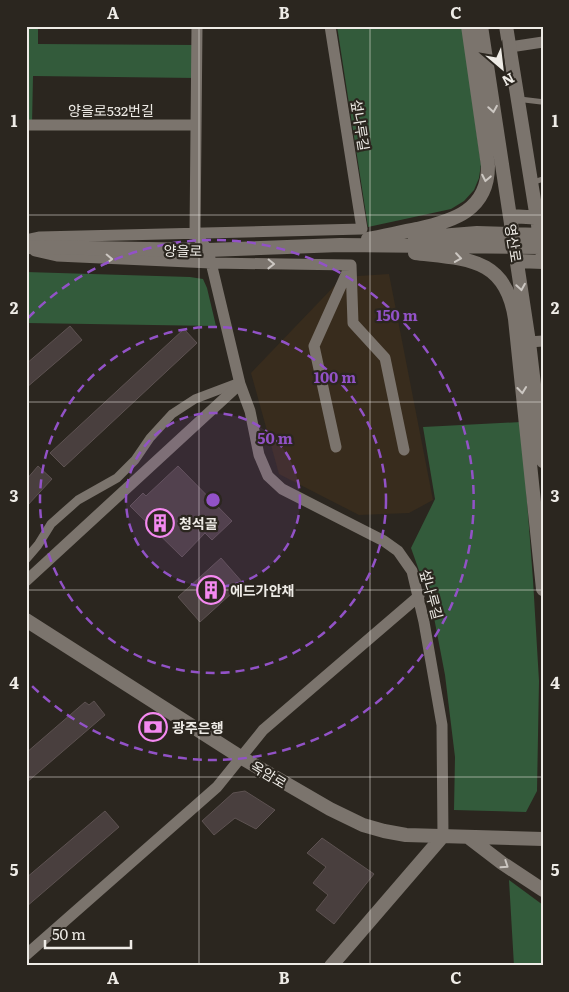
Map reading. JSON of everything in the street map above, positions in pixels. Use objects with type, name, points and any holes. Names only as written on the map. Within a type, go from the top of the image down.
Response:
[{"type":"street","points":[[197,26],[195,234],[210,256],[351,265]]},
{"type":"street","name":"섶나루길","points":[[195,234],[362,229],[330,26]]},
{"type":"street","points":[[340,245],[445,223],[462,215],[478,201],[485,184],[488,166],[468,26]]},
{"type":"street","name":"영산로","points":[[481,26],[517,261],[536,342],[543,461]]},
{"type":"street","name":"영산로","points":[[506,26],[518,99],[537,181],[543,256]]},
{"type":"street","points":[[510,46],[543,42]]},
{"type":"street","name":"양을로532번길","points":[[26,125],[196,125]]},
{"type":"street","points":[[510,216],[540,218]]},
{"type":"street","points":[[26,240],[40,237],[195,234]]},
{"type":"street","points":[[478,240],[543,235]]},
{"type":"street","points":[[478,240],[543,247]]},
{"type":"street","name":"양을로","points":[[26,248],[210,256],[340,245],[478,240]]},
{"type":"street","points":[[340,245],[468,260],[486,267],[494,273],[506,288],[511,299],[515,319],[543,589]]},
{"type":"street","name":"섶나루길","points":[[210,256],[240,383],[250,411],[259,455],[268,476],[282,489],[384,541],[398,551],[412,571],[419,596],[442,725],[443,836]]},
{"type":"street","points":[[517,261],[543,262]]},
{"type":"street","points":[[336,447],[314,346],[351,265]]},
{"type":"street","points":[[351,265],[353,323],[385,358],[404,450]]},
{"type":"street","points":[[26,560],[51,524],[78,500],[117,478],[135,460],[158,428],[172,414],[195,399],[240,383]]},
{"type":"street","points":[[26,581],[240,383]]},
{"type":"street","points":[[26,955],[217,787],[263,730],[419,596]]},
{"type":"street","name":"옥암로","points":[[26,620],[242,758],[330,809],[363,825],[384,831],[406,834],[543,839]]},
{"type":"street","points":[[331,966],[443,836]]},
{"type":"street","points":[[468,837],[502,863],[543,890]]},
{"type":"lane","points":[[518,99],[543,102]]},
{"type":"shaded area","points":[[389,274],[433,500],[409,513],[359,515],[279,474],[251,373],[343,277]]},
{"type":"green space","points":[[26,26],[38,26],[38,44],[197,45],[196,78],[33,76],[32,125],[26,125]]},
{"type":"green space","points":[[337,26],[462,26],[481,164],[479,178],[474,190],[464,201],[451,209],[368,227]]},
{"type":"green space","points":[[26,272],[203,279],[216,326],[26,323]]},
{"type":"green space","points":[[521,422],[539,681],[537,791],[526,812],[454,810],[455,757],[445,675],[432,607],[411,548],[435,499],[423,427]]},
{"type":"green space","points":[[509,880],[543,905],[543,966],[514,966]]},
{"type":"building","points":[[70,326],[82,340],[26,388],[26,364]]},
{"type":"building","points":[[184,329],[197,343],[64,467],[50,453]]},
{"type":"building","points":[[38,466],[52,479],[26,507],[26,480]]},
{"type":"building","points":[[178,466],[232,521],[212,540],[205,533],[182,557],[130,506],[143,493],[146,496]]},
{"type":"building","name":"에드가안채","points":[[221,558],[243,583],[200,622],[178,597]]},
{"type":"building","points":[[94,701],[105,715],[26,783],[26,753],[85,702],[89,705]]},
{"type":"building","points":[[245,791],[275,810],[256,829],[235,818],[214,835],[202,821],[233,793]]},
{"type":"building","points":[[105,811],[119,827],[26,907],[26,878]]},
{"type":"building","points":[[322,838],[374,874],[334,924],[316,910],[328,895],[313,883],[326,867],[307,853]]},
{"type":"place","name":"청석골","points":[[160,523]]},
{"type":"place","name":"에드가안채","points":[[211,590]]},
{"type":"place","name":"광주은행","points":[[153,727]]}]
